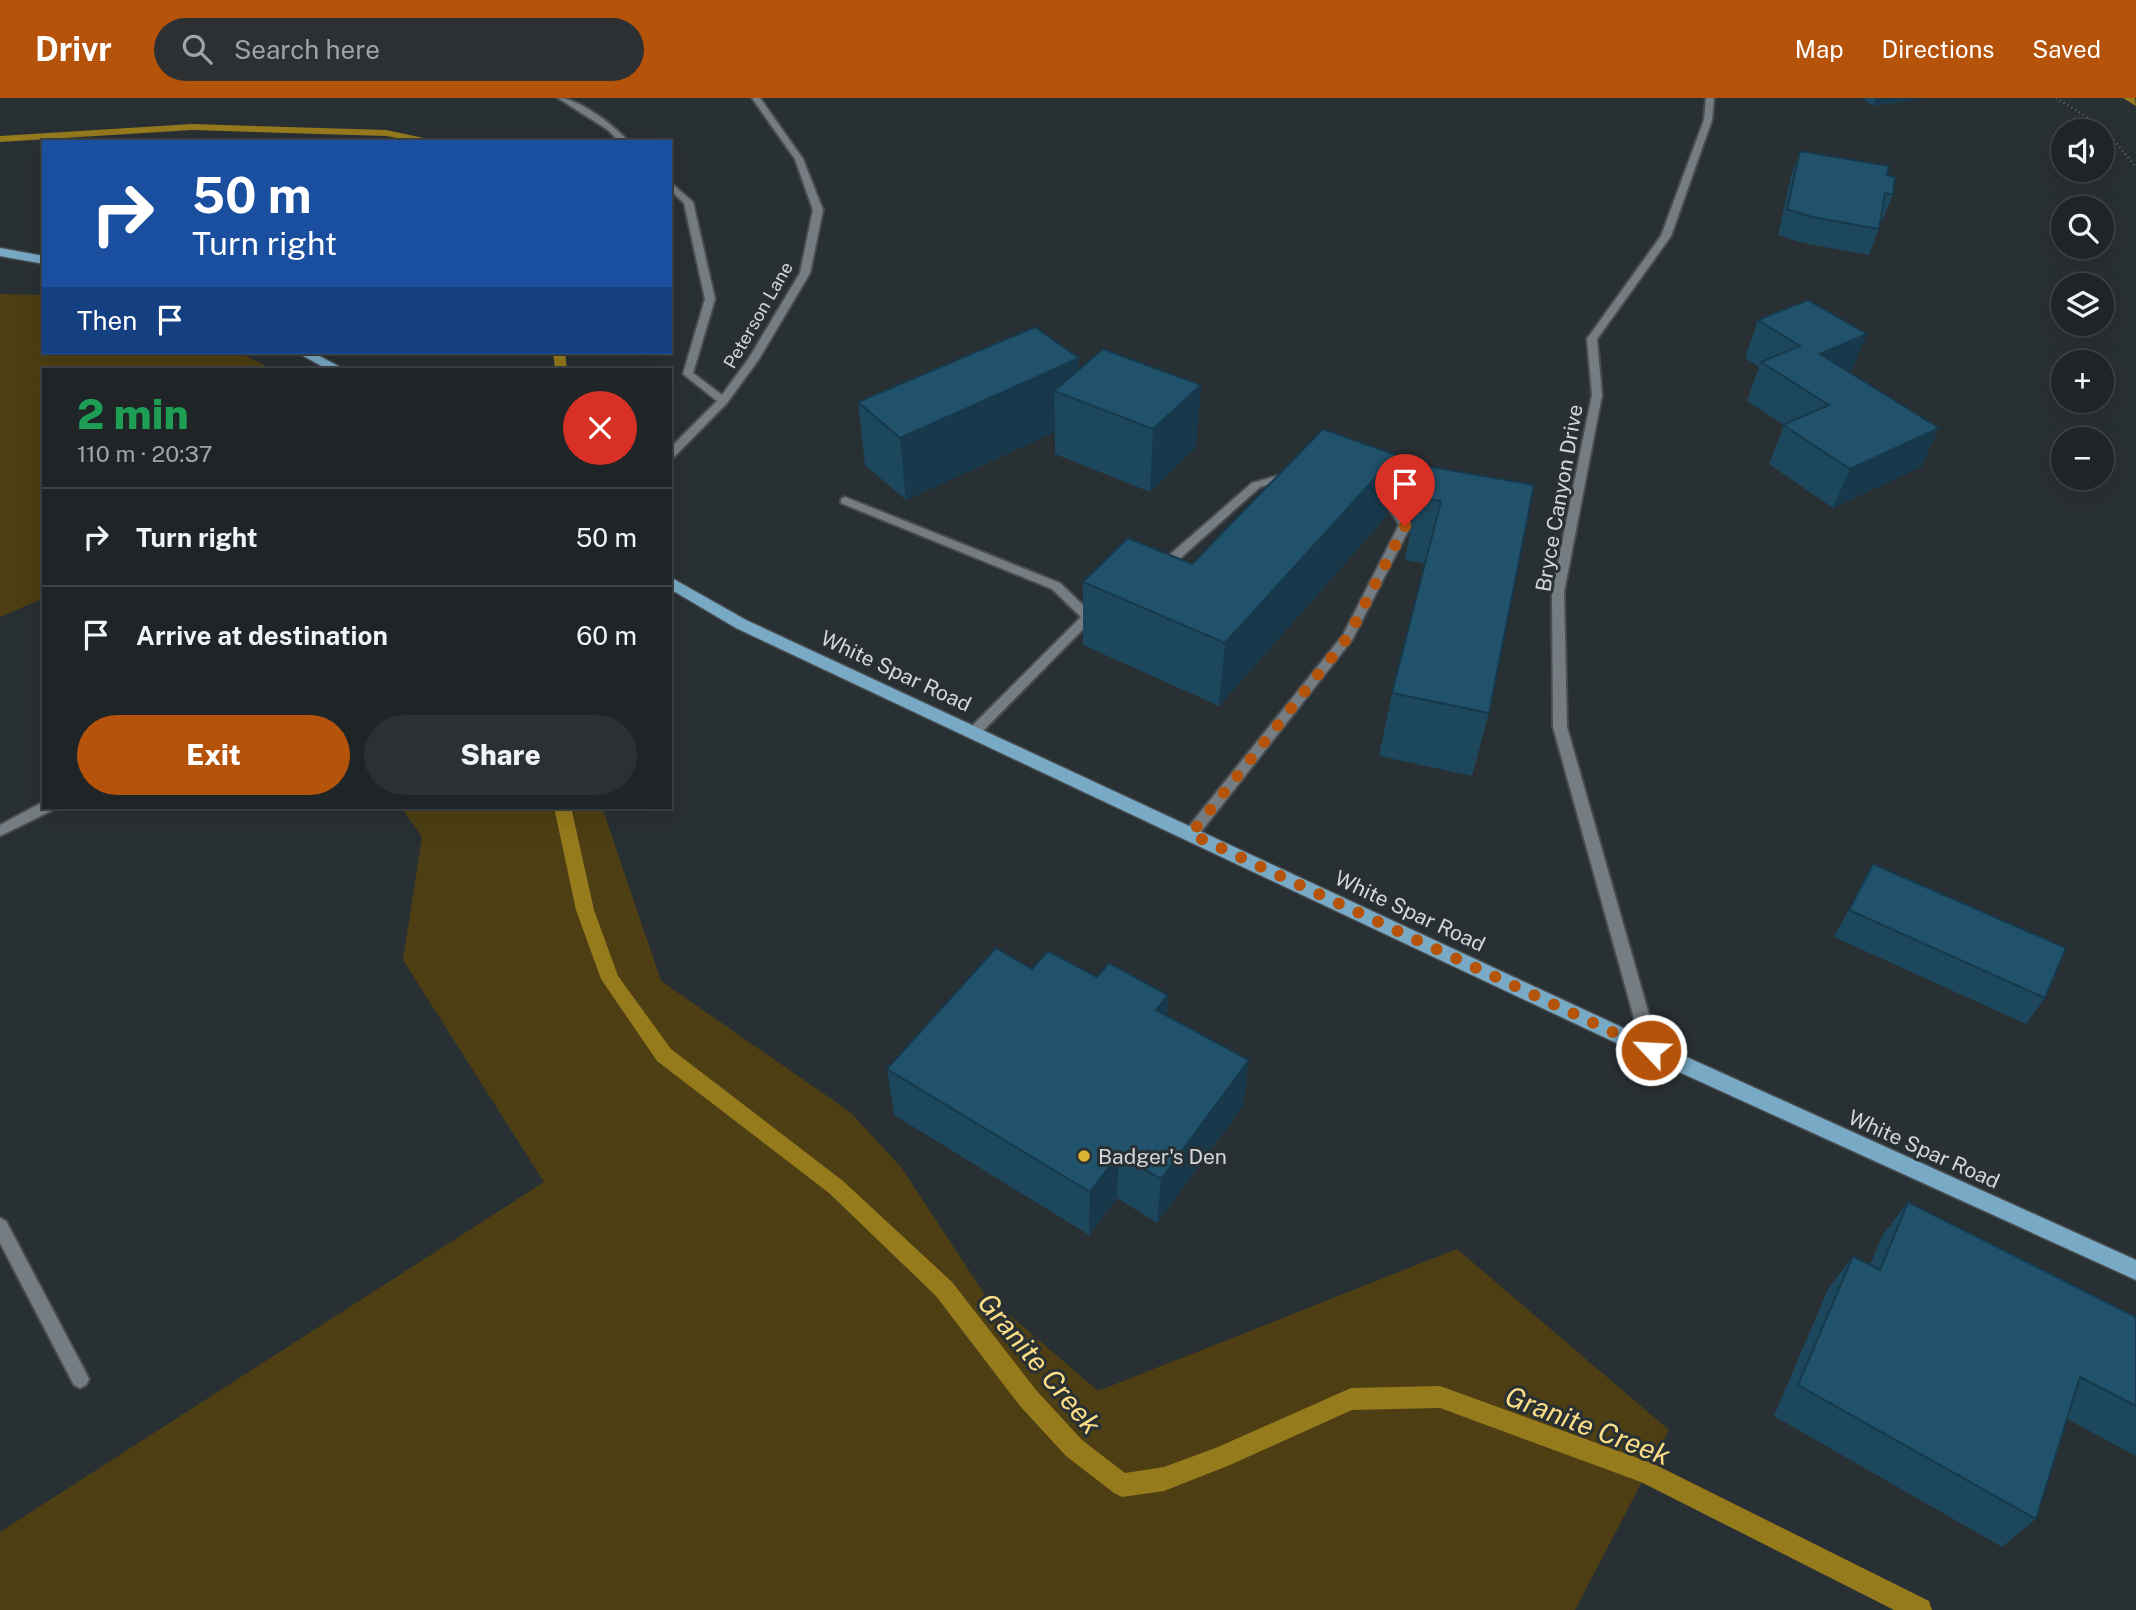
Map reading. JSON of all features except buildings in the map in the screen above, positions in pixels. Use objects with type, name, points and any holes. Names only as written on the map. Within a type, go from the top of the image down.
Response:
[{"type":"main road","points":[[0,251],[42,260]]},
{"type":"main road","points":[[306,354],[335,368]]},
{"type":"main road","name":"White Spar Road","points":[[672,583],[741,624],[1651,1050],[2136,1270]]},
{"type":"street","points":[[562,98],[611,128],[623,140]]},
{"type":"street","name":"Peterson Lane","points":[[672,453],[723,401],[754,359],[805,273],[818,210],[799,159],[756,98]]},
{"type":"street","name":"Bryce Canyon Drive","points":[[1651,1050],[1560,727],[1558,592],[1597,395],[1592,339],[1666,236],[1708,120],[1710,98]]},
{"type":"street","points":[[672,187],[688,202],[710,299],[688,374],[723,401]]},
{"type":"street","points":[[1156,574],[1256,485],[1293,474],[1306,475]]},
{"type":"street","points":[[1191,834],[1348,637],[1405,526],[1383,491],[1366,481]]},
{"type":"street","points":[[845,501],[1056,586],[1088,617]]},
{"type":"street","points":[[974,732],[1088,617],[1111,604]]},
{"type":"street","points":[[0,831],[43,809]]},
{"type":"street","points":[[0,1226],[80,1379]]},
{"type":"path","points":[[2056,98],[2102,126],[2136,167]]},
{"type":"shaded area","points":[[0,294],[42,295],[42,354],[242,354],[270,368],[42,368],[42,599],[0,617]]},
{"type":"shaded area","points":[[402,809],[603,809],[661,981],[850,1112],[901,1167],[983,1292],[1098,1391],[1457,1249],[1669,1430],[1575,1610],[0,1610],[0,1532],[544,1182],[403,960],[422,837]]},
{"type":"waterway","points":[[2128,98],[2136,103]]},
{"type":"waterway","name":"Granite Creek","points":[[0,139],[192,127],[386,133],[426,140]]},
{"type":"waterway","name":"Granite Creek","points":[[559,354],[561,368]]},
{"type":"waterway","name":"Granite Creek","points":[[562,809],[585,910],[610,979],[664,1055],[836,1187],[944,1289],[1028,1398],[1074,1448],[1122,1485],[1164,1479],[1222,1457],[1351,1399],[1440,1397],[1646,1472],[1920,1610]]},
{"type":"place","name":"Badger's Den","points":[[1084,1156]]},
{"type":"route","points":[[1405,526],[1348,637],[1191,834],[1651,1050]]}]
